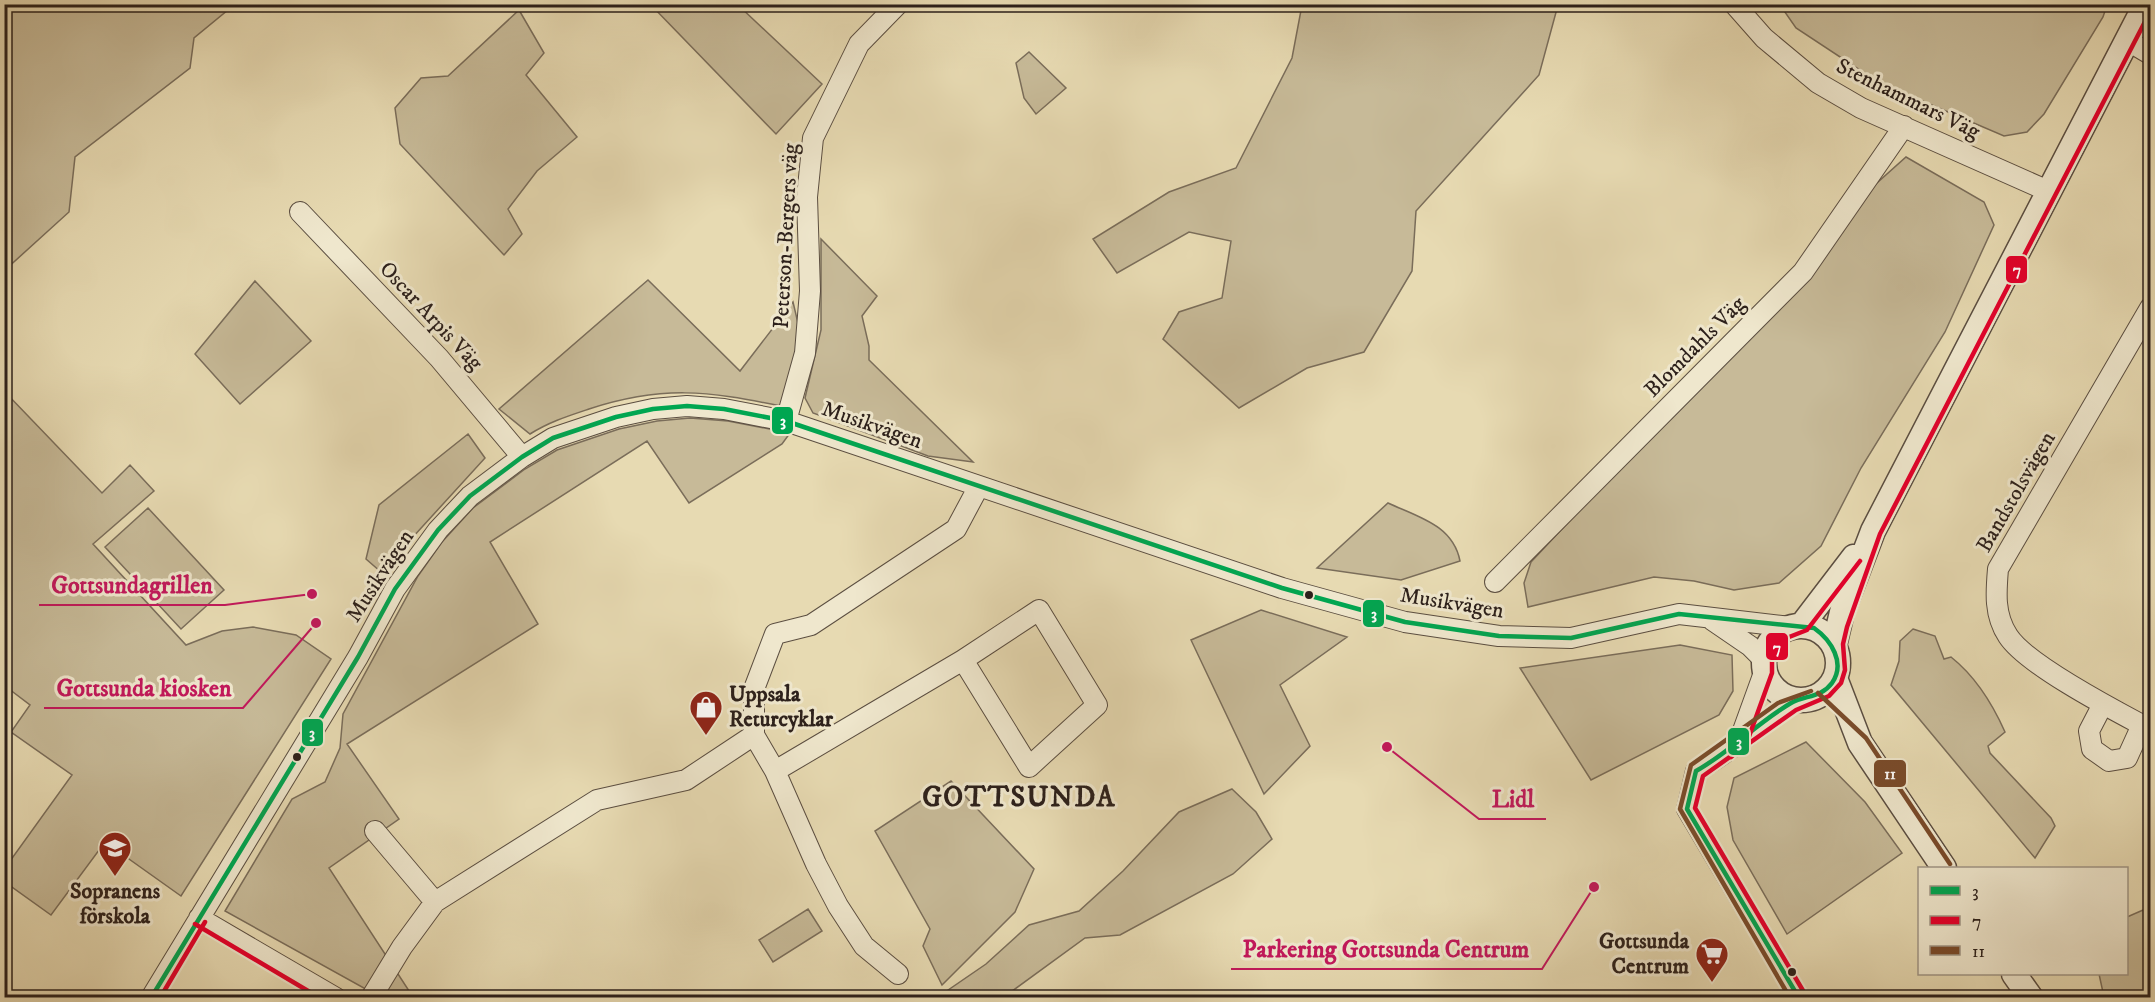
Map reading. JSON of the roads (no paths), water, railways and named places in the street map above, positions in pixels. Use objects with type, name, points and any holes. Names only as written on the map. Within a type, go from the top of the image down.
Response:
[{"type":"street","name":"Peterson-Bergers väg","points":[[786,421],[805,353],[810,291],[807,197],[813,138],[859,44],[898,4]]},
{"type":"street","name":"Stenhammars Väg","points":[[1734,4],[1764,38],[1818,83],[1861,108],[2048,191]]},
{"type":"street","points":[[1834,646],[1842,612],[1873,531],[2146,4]]},
{"type":"street","points":[[2128,41],[2151,54]]},
{"type":"street","name":"Blomdahls Väg","points":[[1495,582],[1803,272],[1904,126]]},
{"type":"street","name":"Oscar Arpis Väg","points":[[300,212],[439,358],[522,456]]},
{"type":"street","name":"Bandstolsvägen","points":[[2103,704],[2027,656],[2008,636],[1996,603],[1998,569],[2151,308]]},
{"type":"street","name":"Musikvägen","points":[[151,998],[358,657],[395,589],[438,530],[470,496],[522,456],[553,438],[653,408],[687,406],[724,409],[786,421],[1282,588],[1405,622],[1498,636],[1571,638],[1679,614],[1797,626]]},
{"type":"street","points":[[898,974],[864,946],[838,906],[816,864],[775,771],[754,735],[754,689],[775,634],[811,625],[957,529],[979,486]]},
{"type":"street","points":[[1740,739],[1772,640],[1797,626],[1873,531]]},
{"type":"street","points":[[775,771],[963,660],[1039,610],[1097,705],[1029,767],[963,660]]},
{"type":"street","name":"Musikvägen","points":[[1707,617],[1750,646],[1765,665]]},
{"type":"street","points":[[1797,626],[1824,633],[1834,646],[1838,662],[1835,678],[1825,691],[1805,699],[1740,739],[1716,761],[1696,771],[1687,809],[1799,998]]},
{"type":"street","points":[[1765,665],[1775,689],[1784,695],[1805,699],[1860,743]]},
{"type":"street","points":[[1835,678],[1860,743],[1943,867]]},
{"type":"street","points":[[371,998],[402,947],[435,902],[597,800],[687,780],[754,735]]},
{"type":"street","points":[[375,831],[435,902]]},
{"type":"street","points":[[199,918],[336,998]]},
{"type":"street","points":[[2015,975],[2031,998]]},
{"type":"place","name":"Gottsundagrillen","points":[[312,594]]},
{"type":"place","name":"Gottsunda kiosken","points":[[316,623]]},
{"type":"place","name":"Uppsala Returcyklar","points":[[706,736]]},
{"type":"place","name":"Lidl","points":[[1387,747]]},
{"type":"place","name":"Sopranens förskola","points":[[115,877]]},
{"type":"place","name":"Parkering Gottsunda Centrum","points":[[1594,887]]},
{"type":"place","name":"Gottsunda Centrum","points":[[1712,983]]},
{"type":"district","name":"GOTTSUNDA","points":[[1019,797]]}]
